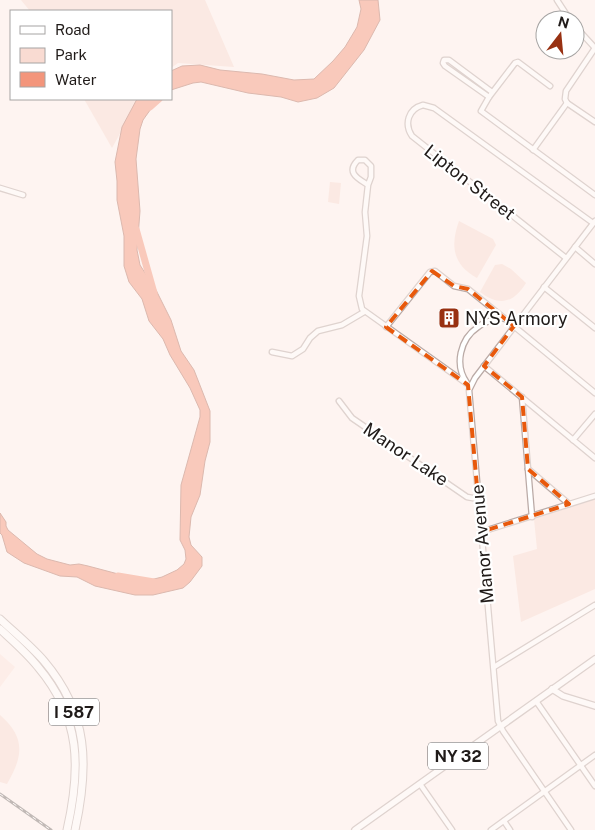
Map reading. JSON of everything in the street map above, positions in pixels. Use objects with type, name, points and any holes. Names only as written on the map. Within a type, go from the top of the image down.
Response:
[{"type":"highway","name":"I 587","points":[[0,619],[45,662],[72,707],[80,734],[84,762],[82,793],[70,830]]},
{"type":"highway","name":"I 587","points":[[0,629],[30,657],[43,673],[59,697],[67,716],[74,743],[76,763],[75,792],[70,830]]},
{"type":"main road","points":[[595,659],[552,689],[563,696],[595,706]]},
{"type":"main road","name":"NY 32","points":[[355,830],[552,689]]},
{"type":"street","points":[[585,37],[595,48],[566,91],[565,99],[567,103],[595,122]]},
{"type":"street","points":[[488,97],[445,66],[444,60],[447,59],[492,92]]},
{"type":"street","points":[[550,86],[517,62],[488,97],[481,111],[595,195]]},
{"type":"street","points":[[533,150],[567,103]]},
{"type":"street","name":"Lipton Street","points":[[566,258],[412,136],[407,128],[412,111],[423,106],[433,107],[594,222]]},
{"type":"street","points":[[368,185],[357,179],[354,175],[354,167],[358,160],[365,160],[371,166],[365,212],[367,236],[359,296],[360,305],[364,312],[470,386],[594,222]]},
{"type":"street","points":[[0,188],[23,195]]},
{"type":"street","points":[[575,247],[595,264]]},
{"type":"street","points":[[386,327],[430,272],[435,271],[454,286],[468,289],[595,394]]},
{"type":"street","points":[[544,287],[595,328]]},
{"type":"street","points":[[272,352],[292,356],[303,349],[310,338],[318,331],[342,325],[364,312]]},
{"type":"street","name":"Manor Avenue","points":[[500,726],[498,721],[478,499],[470,386],[464,379],[460,363],[463,345],[467,337],[478,326],[504,318]]},
{"type":"street","points":[[484,366],[595,458]]},
{"type":"street","points":[[522,397],[532,516]]},
{"type":"street","name":"Manor Lake","points":[[339,401],[352,418],[468,497],[478,499]]},
{"type":"street","points":[[573,440],[595,414]]},
{"type":"street","points":[[528,469],[569,504]]},
{"type":"street","points":[[481,532],[595,496]]},
{"type":"street","points":[[494,667],[595,605]]},
{"type":"street","points":[[536,701],[595,786]]},
{"type":"street","points":[[500,726],[571,830]]},
{"type":"street","points":[[491,830],[595,755]]},
{"type":"street","points":[[420,784],[452,830]]},
{"type":"street","points":[[504,821],[510,830]]},
{"type":"street","points":[[363,824],[367,830]]},
{"type":"highlighted area","points":[[432,271],[454,286],[468,289],[514,326],[484,366],[522,397],[528,469],[569,504],[481,532],[468,385],[386,327]]},
{"type":"shaded area","points":[[0,654],[15,667],[0,687]]},
{"type":"green space","points":[[21,0],[205,0],[234,67],[178,63],[172,67],[172,10],[29,10]]},
{"type":"green space","points":[[85,100],[138,100],[112,148]]},
{"type":"green space","points":[[330,182],[341,183],[339,204],[328,202]]},
{"type":"green space","points":[[459,221],[493,239],[496,245],[477,278],[469,273],[458,261],[454,247]]},
{"type":"green space","points":[[502,264],[511,269],[526,283],[511,299],[499,301],[480,292],[495,265]]},
{"type":"green space","points":[[595,499],[595,589],[521,622],[513,556],[537,549],[534,519]]},
{"type":"green space","points":[[0,715],[14,732],[19,748],[16,765],[7,784],[0,782]]},
{"type":"water","points":[[359,0],[378,0],[380,20],[364,50],[334,88],[317,98],[298,102],[201,82],[172,90],[172,71],[182,66],[200,65],[220,70],[262,74],[294,80],[314,79],[345,47],[357,27],[361,9]]},
{"type":"water","points":[[136,100],[157,100],[143,120],[140,129],[136,159],[140,211],[137,250],[140,265],[156,290],[171,320],[181,351],[194,370],[210,411],[210,442],[200,495],[191,517],[189,537],[191,545],[202,557],[202,566],[183,588],[153,595],[135,595],[95,586],[77,577],[60,576],[24,563],[7,552],[0,533],[0,513],[6,522],[8,530],[37,554],[47,559],[70,565],[88,566],[142,582],[162,577],[177,570],[184,564],[186,559],[185,550],[180,540],[181,485],[200,417],[200,410],[163,339],[149,321],[142,299],[129,282],[124,266],[124,236],[117,200],[115,162],[122,127]]},
{"type":"waterway","points":[[150,107],[158,100]]},
{"type":"waterway","points":[[136,229],[154,293]]},
{"type":"waterway","points":[[118,576],[154,582]]},
{"type":"railway","points":[[0,794],[51,830]]},
{"type":"place","name":"NYS Armory","points":[[449,318]]}]
